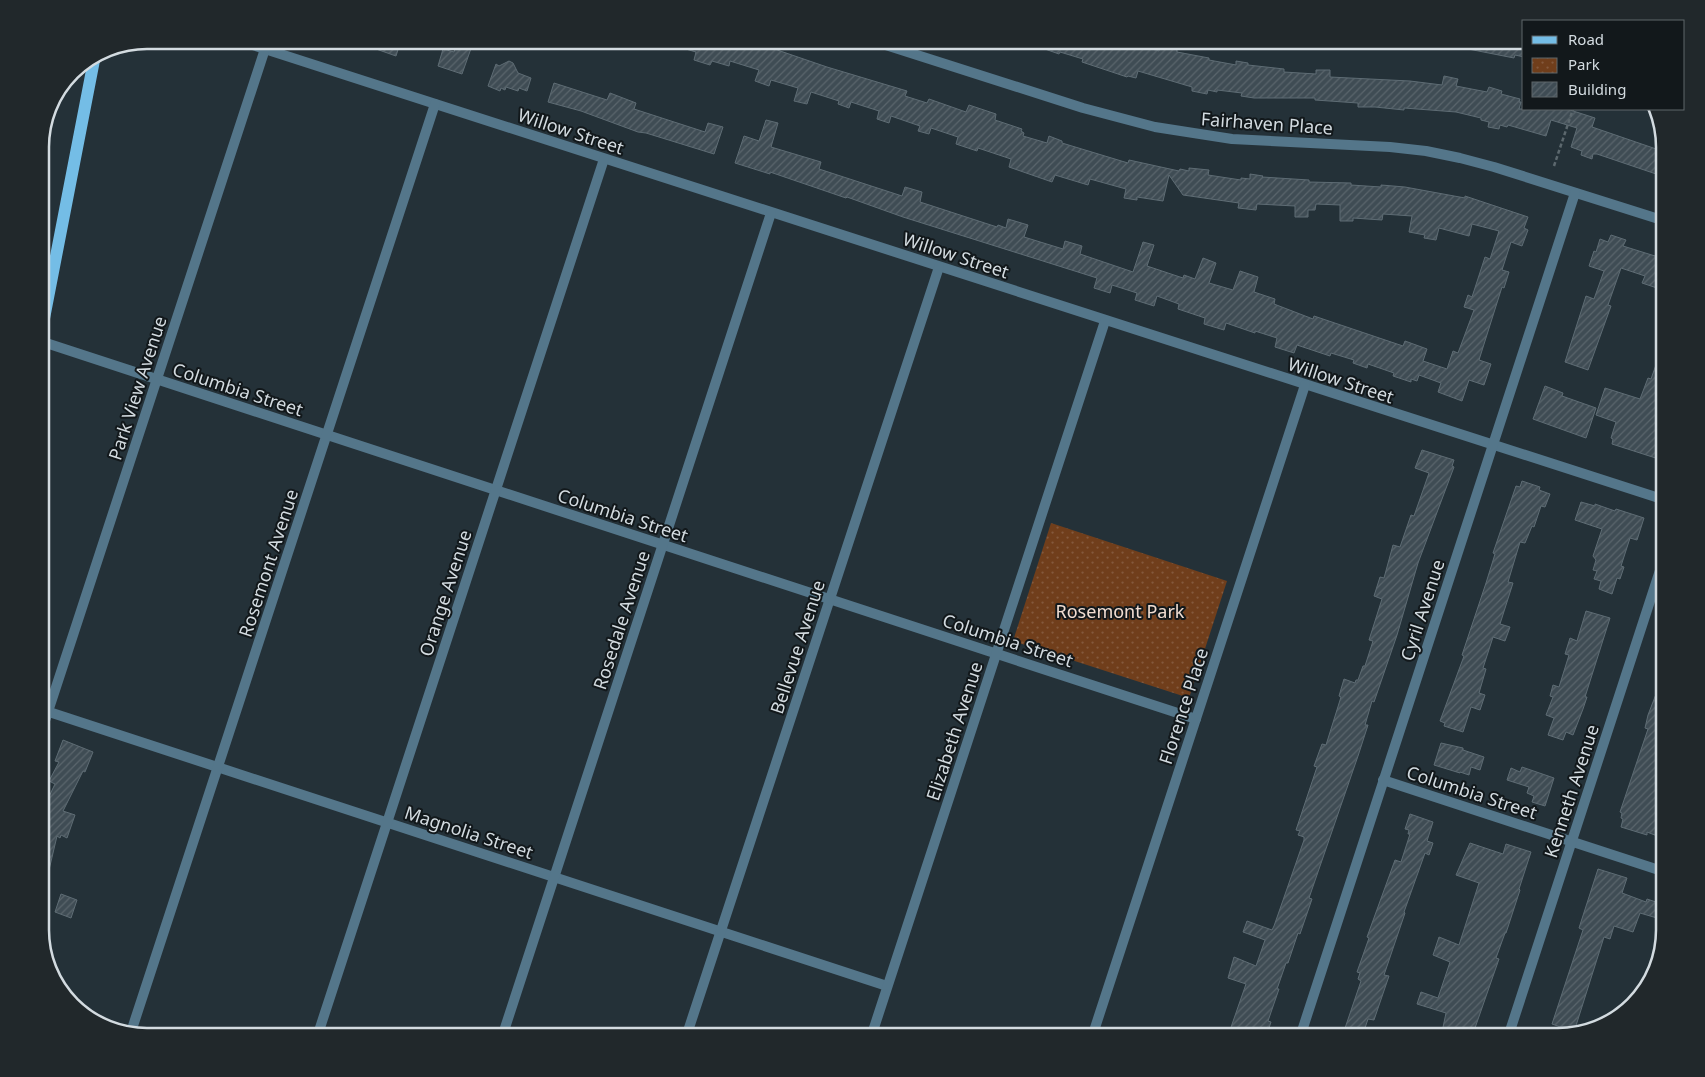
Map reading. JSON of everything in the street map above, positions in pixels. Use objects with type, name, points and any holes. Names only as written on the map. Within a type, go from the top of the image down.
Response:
[{"type":"main road","points":[[49,293],[93,64]]},
{"type":"street","name":"Willow Street","points":[[265,49],[1492,446],[1656,497]]},
{"type":"street","name":"Park View Avenue","points":[[49,695],[157,380],[265,49]]},
{"type":"street","name":"Fairhaven Place","points":[[898,49],[1083,108],[1154,127],[1232,139],[1390,147],[1426,151],[1494,167],[1656,219]]},
{"type":"street","name":"Rosemont Avenue","points":[[133,1027],[435,104]]},
{"type":"street","name":"Orange Avenue","points":[[320,1028],[604,159]]},
{"type":"street","name":"Cyril Avenue","points":[[1303,1028],[1575,193]]},
{"type":"street","name":"Rosedale Avenue","points":[[505,1028],[771,213]]},
{"type":"street","name":"Bellevue Avenue","points":[[689,1028],[939,267]]},
{"type":"street","name":"Elizabeth Avenue","points":[[873,1028],[1105,321]]},
{"type":"street","name":"Columbia Street","points":[[49,343],[1196,719]]},
{"type":"street","name":"Florence Place","points":[[1095,1028],[1305,385]]},
{"type":"street","name":"Kenneth Avenue","points":[[1511,1028],[1656,582]]},
{"type":"street","name":"Magnolia Street","points":[[49,712],[887,986]]},
{"type":"street","name":"Columbia Street","points":[[1383,780],[1656,869]]},
{"type":"path","points":[[1554,166],[1572,110]]},
{"type":"green space","name":"Rosemont Park","points":[[1051,523],[1227,581],[1189,698],[1013,641]]},
{"type":"building","points":[[376,49],[398,49],[396,56]]},
{"type":"building","points":[[443,49],[454,52],[455,49],[471,49],[462,74],[438,66]]},
{"type":"building","points":[[686,49],[774,49],[907,91],[905,96],[927,103],[929,99],[966,112],[969,105],[996,114],[995,120],[1022,129],[1023,136],[1047,143],[1049,136],[1062,141],[1062,143],[1128,163],[1129,160],[1179,171],[1180,169],[1189,171],[1189,168],[1209,170],[1208,175],[1241,180],[1241,178],[1250,179],[1250,174],[1262,177],[1309,180],[1309,182],[1405,187],[1465,198],[1465,196],[1528,217],[1524,228],[1528,230],[1522,246],[1511,242],[1502,270],[1509,272],[1504,288],[1502,287],[1479,360],[1491,364],[1484,385],[1469,380],[1462,401],[1438,392],[1441,383],[1419,375],[1417,381],[1411,379],[1411,382],[1393,376],[1394,373],[1368,364],[1367,368],[1353,363],[1354,360],[1331,353],[1330,356],[1297,345],[1294,353],[1275,347],[1277,338],[1226,323],[1224,330],[1204,324],[1205,318],[1178,309],[1179,304],[1157,296],[1154,306],[1135,300],[1137,293],[1112,285],[1110,293],[1094,288],[1097,278],[903,217],[770,172],[770,174],[735,163],[744,136],[759,141],[766,120],[778,123],[771,147],[821,162],[819,169],[902,196],[905,187],[922,192],[920,202],[997,227],[998,225],[1006,228],[1008,219],[1028,225],[1024,237],[1063,249],[1065,241],[1082,246],[1080,254],[1133,272],[1143,242],[1154,245],[1147,266],[1183,278],[1184,275],[1195,279],[1203,258],[1216,263],[1209,283],[1233,290],[1240,271],[1258,277],[1254,292],[1275,299],[1274,304],[1313,319],[1314,316],[1403,346],[1405,341],[1427,349],[1423,361],[1447,369],[1453,351],[1458,353],[1474,310],[1464,307],[1468,295],[1472,297],[1485,257],[1490,259],[1499,231],[1472,224],[1469,236],[1439,228],[1436,240],[1424,238],[1425,235],[1409,232],[1412,216],[1383,214],[1382,220],[1353,218],[1353,221],[1340,221],[1340,205],[1316,204],[1315,210],[1308,210],[1308,217],[1295,217],[1295,206],[1257,204],[1256,210],[1238,208],[1239,203],[1183,195],[1169,175],[1163,201],[1137,197],[1137,200],[1124,198],[1126,189],[1090,179],[1088,185],[1055,175],[1052,182],[1009,167],[1011,159],[978,148],[977,151],[956,144],[958,137],[931,128],[929,134],[918,131],[920,126],[891,116],[889,123],[877,119],[879,111],[851,102],[849,108],[838,104],[839,101],[811,92],[807,104],[794,101],[798,88],[771,80],[769,86],[755,81],[759,70],[730,61],[729,66],[712,61],[710,65],[694,60],[696,52]]},
{"type":"building","points":[[1045,49],[1152,49],[1159,51],[1159,49],[1174,49],[1177,52],[1209,58],[1209,60],[1236,65],[1236,61],[1248,63],[1248,65],[1284,69],[1284,72],[1316,74],[1316,70],[1330,70],[1330,77],[1410,81],[1442,85],[1444,76],[1458,79],[1456,86],[1487,92],[1489,87],[1502,91],[1501,94],[1520,99],[1519,109],[1522,110],[1570,110],[1595,118],[1592,127],[1656,149],[1656,174],[1597,154],[1593,154],[1592,159],[1581,155],[1582,151],[1571,147],[1577,128],[1551,120],[1546,136],[1508,125],[1507,127],[1500,125],[1499,129],[1488,127],[1489,122],[1481,120],[1481,118],[1456,112],[1358,107],[1358,103],[1315,100],[1315,98],[1254,98],[1241,96],[1242,93],[1217,90],[1217,92],[1208,90],[1207,94],[1192,91],[1192,87],[1138,71],[1136,78],[1127,77],[1082,62],[1083,59],[1060,52],[1059,54]]},
{"type":"building","points":[[1468,49],[1522,49],[1522,57],[1515,55],[1514,58]]},
{"type":"building","points":[[509,61],[513,63],[518,73],[531,78],[527,91],[519,88],[518,91],[506,87],[505,90],[501,88],[500,91],[488,86],[496,64],[499,66]]},
{"type":"building","points":[[554,83],[607,100],[610,93],[636,103],[634,109],[705,132],[708,123],[723,127],[714,154],[638,132],[581,111],[548,102]]},
{"type":"building","points":[[1611,235],[1626,240],[1623,246],[1655,256],[1656,253],[1656,288],[1642,283],[1645,276],[1621,268],[1608,305],[1611,306],[1588,370],[1565,362],[1586,296],[1594,299],[1604,271],[1589,266],[1600,239],[1608,242]]},
{"type":"building","points":[[1656,365],[1656,458],[1612,444],[1613,439],[1611,438],[1616,422],[1596,415],[1605,388],[1640,399],[1648,378],[1651,379]]},
{"type":"building","points":[[1545,386],[1563,393],[1562,396],[1596,408],[1586,438],[1533,419]]},
{"type":"building","points":[[1422,450],[1454,460],[1452,466],[1454,467],[1418,563],[1397,635],[1374,702],[1372,701],[1365,725],[1368,725],[1309,898],[1312,899],[1300,934],[1298,933],[1277,989],[1279,989],[1268,1021],[1271,1022],[1269,1028],[1231,1028],[1246,984],[1228,978],[1234,957],[1256,966],[1265,940],[1243,932],[1247,921],[1272,930],[1274,926],[1304,840],[1304,837],[1298,835],[1300,831],[1296,830],[1317,767],[1314,766],[1322,744],[1326,745],[1341,697],[1339,696],[1344,679],[1355,683],[1363,666],[1365,666],[1373,641],[1369,640],[1382,599],[1374,596],[1380,577],[1384,578],[1393,545],[1400,547],[1411,515],[1414,516],[1429,473],[1415,468]]},
{"type":"building","points":[[1522,481],[1540,487],[1539,490],[1550,494],[1545,507],[1541,506],[1534,527],[1532,526],[1525,543],[1520,542],[1508,582],[1513,583],[1500,624],[1510,627],[1505,641],[1493,637],[1483,668],[1486,669],[1479,693],[1485,695],[1480,710],[1471,707],[1463,732],[1444,726],[1445,723],[1440,721],[1464,656],[1462,655],[1495,554],[1493,553],[1516,486],[1520,487]]},
{"type":"building","points":[[1581,502],[1595,506],[1595,504],[1615,511],[1616,509],[1644,518],[1637,540],[1630,538],[1621,566],[1624,567],[1620,579],[1617,578],[1612,594],[1599,589],[1601,581],[1594,579],[1597,571],[1593,570],[1596,560],[1593,556],[1602,529],[1575,520]]},
{"type":"building","points":[[1586,611],[1610,618],[1585,697],[1587,697],[1573,735],[1566,732],[1563,740],[1548,735],[1554,718],[1546,715],[1553,697],[1550,696],[1553,685],[1559,687],[1569,655],[1565,654],[1570,638],[1577,641]]},
{"type":"building","points":[[1656,694],[1656,836],[1647,832],[1647,835],[1621,827],[1623,819],[1620,812],[1648,729],[1645,728]]},
{"type":"building","points":[[63,740],[93,752],[85,772],[83,771],[63,811],[75,815],[67,838],[61,835],[60,838],[57,836],[49,870],[49,797],[55,784],[49,781],[59,762],[55,761]]},
{"type":"building","points":[[1441,743],[1463,748],[1463,750],[1484,757],[1480,770],[1471,767],[1469,775],[1434,765]]},
{"type":"building","points":[[1522,767],[1554,778],[1545,806],[1532,802],[1534,796],[1527,793],[1529,787],[1507,780],[1511,768],[1520,772]]},
{"type":"building","points":[[1410,814],[1433,822],[1427,841],[1433,843],[1429,855],[1425,853],[1404,912],[1384,975],[1389,976],[1374,1020],[1368,1019],[1365,1028],[1345,1028],[1361,981],[1358,979],[1360,973],[1357,972],[1369,938],[1367,937],[1395,860],[1401,862],[1410,834],[1408,834],[1409,830],[1405,829]]},
{"type":"building","points":[[1470,843],[1503,854],[1506,844],[1531,852],[1506,933],[1496,958],[1499,959],[1475,1028],[1443,1028],[1446,1013],[1417,1004],[1421,992],[1438,998],[1450,962],[1433,955],[1439,937],[1459,945],[1479,883],[1456,875]]},
{"type":"building","points":[[1598,869],[1627,878],[1622,893],[1646,902],[1647,899],[1656,902],[1656,918],[1640,913],[1633,932],[1614,926],[1610,939],[1604,937],[1576,1026],[1562,1028],[1552,1024],[1583,930],[1579,928]]},
{"type":"building","points":[[61,894],[77,900],[71,918],[55,912]]}]
